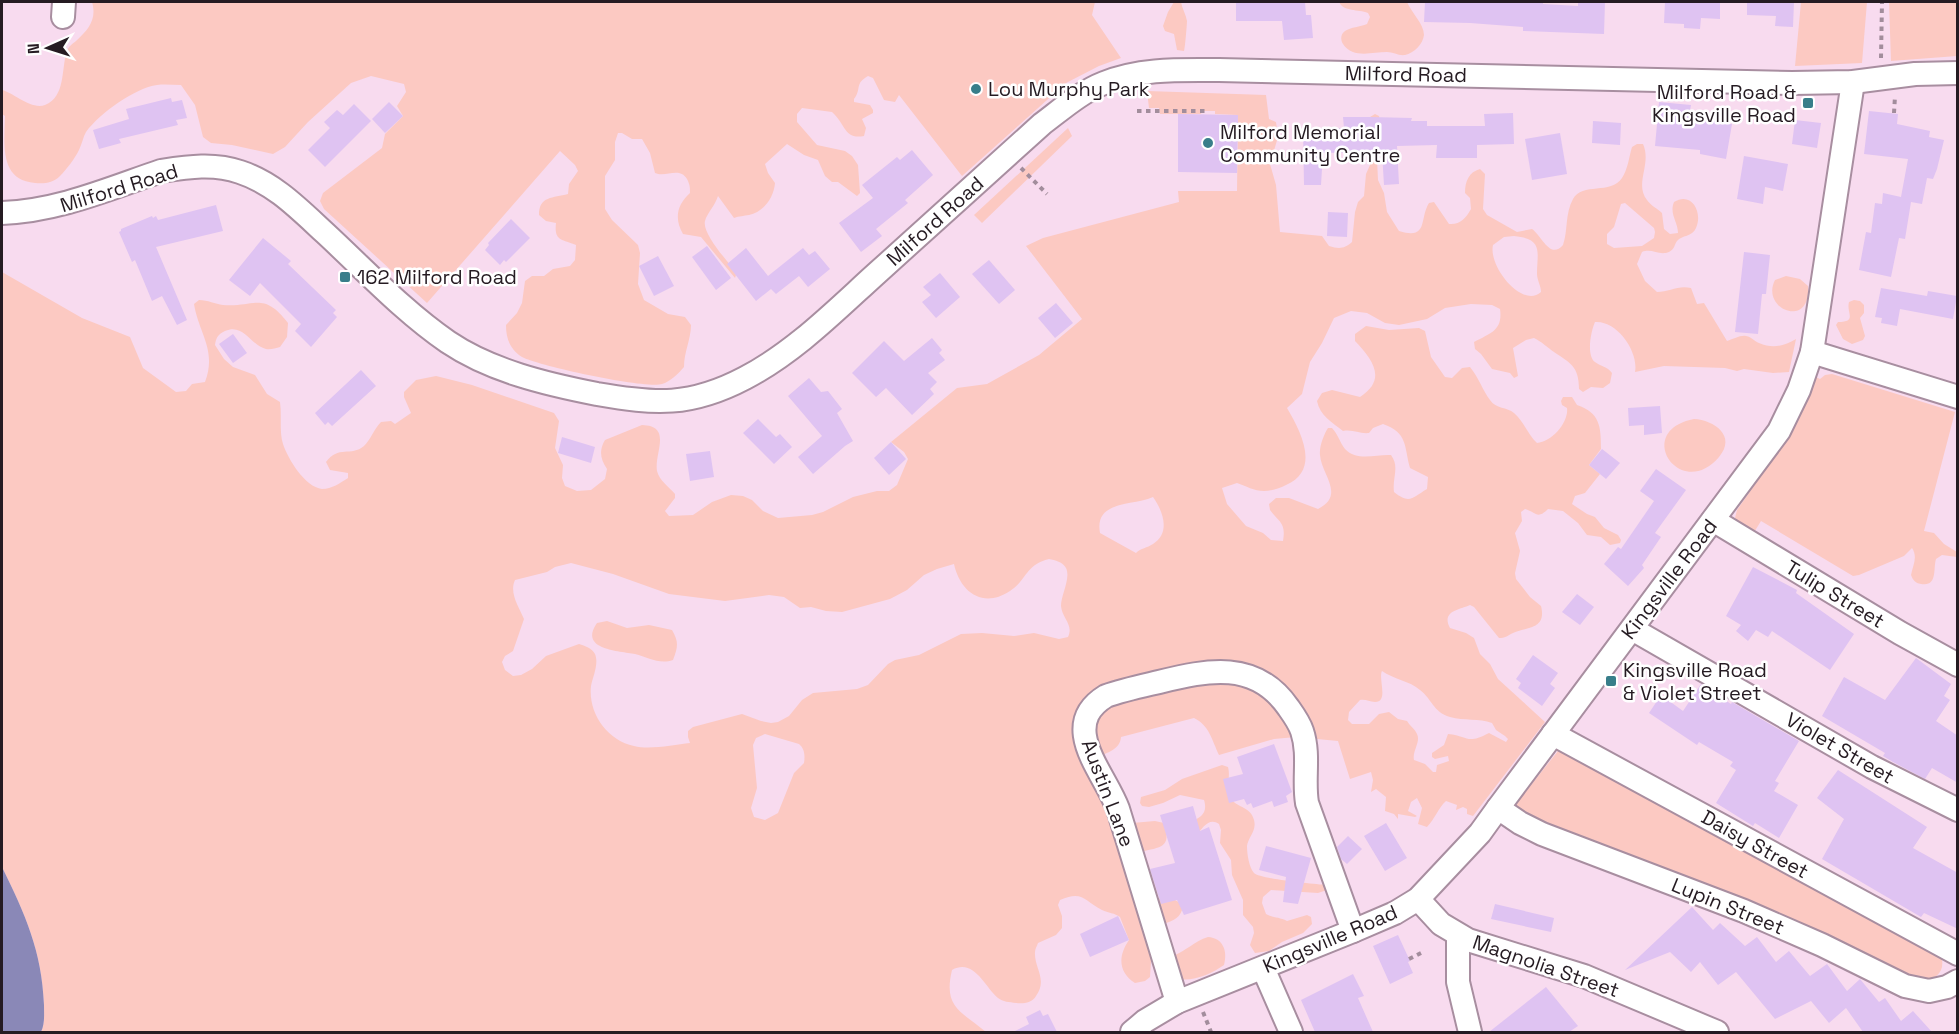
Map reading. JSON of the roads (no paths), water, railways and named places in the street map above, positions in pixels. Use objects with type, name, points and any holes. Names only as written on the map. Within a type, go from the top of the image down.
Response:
[{"type":"street","name":"Milford Road","points":[[2,213],[21,213],[56,207],[161,171],[213,167],[238,171],[261,180],[289,200],[415,316],[469,354],[547,383],[643,402],[668,402],[696,398],[721,389],[745,378],[781,355],[824,322],[1067,104],[1093,88],[1118,78],[1159,71],[1219,70],[1731,82],[1853,82],[1958,73]]},
{"type":"street","name":"Kingsville Road","points":[[1132,1032],[1145,1021],[1177,1002],[1395,913],[1418,899],[1480,833],[1783,425],[1799,390],[1812,352],[1853,82]]},
{"type":"street","points":[[1812,352],[1958,397]]},
{"type":"street","name":"Tulip Street","points":[[1713,520],[1900,633],[1958,665]]},
{"type":"street","name":"Violet Street","points":[[1632,628],[1872,766],[1958,810]]},
{"type":"street","name":"Austin Lane","points":[[1177,1002],[1118,809],[1110,788],[1086,746],[1084,730],[1088,714],[1106,696],[1190,675],[1216,672],[1240,673],[1253,677],[1277,694],[1301,728],[1307,757],[1305,785],[1307,803],[1353,931]]},
{"type":"street","name":"Daisy Street","points":[[1553,734],[1958,954]]},
{"type":"street","name":"Lupin Street","points":[[1498,808],[1542,834],[1744,911],[1836,951],[1905,986],[1929,991],[1947,987],[1958,981]]},
{"type":"street","name":"Magnolia Street","points":[[1418,899],[1441,924],[1458,935],[1482,945],[1584,976],[1717,1032]]},
{"type":"street","points":[[1458,935],[1458,982],[1470,1032]]},
{"type":"street","points":[[1263,968],[1291,1032]]},
{"type":"water","points":[[2,867],[25,917],[36,950],[43,985],[44,1022],[41,1032],[2,1032]]},
{"type":"place","name":"Lou Murphy Park","points":[[976,89]]},
{"type":"place","name":"Milford Road & Kingsville Road","points":[[1808,103]]},
{"type":"place","name":"Milford Memorial Community Centre","points":[[1208,143]]},
{"type":"place","name":"162 Milford Road","points":[[345,277]]},
{"type":"place","name":"Kingsville Road & Violet Street","points":[[1611,681]]}]
